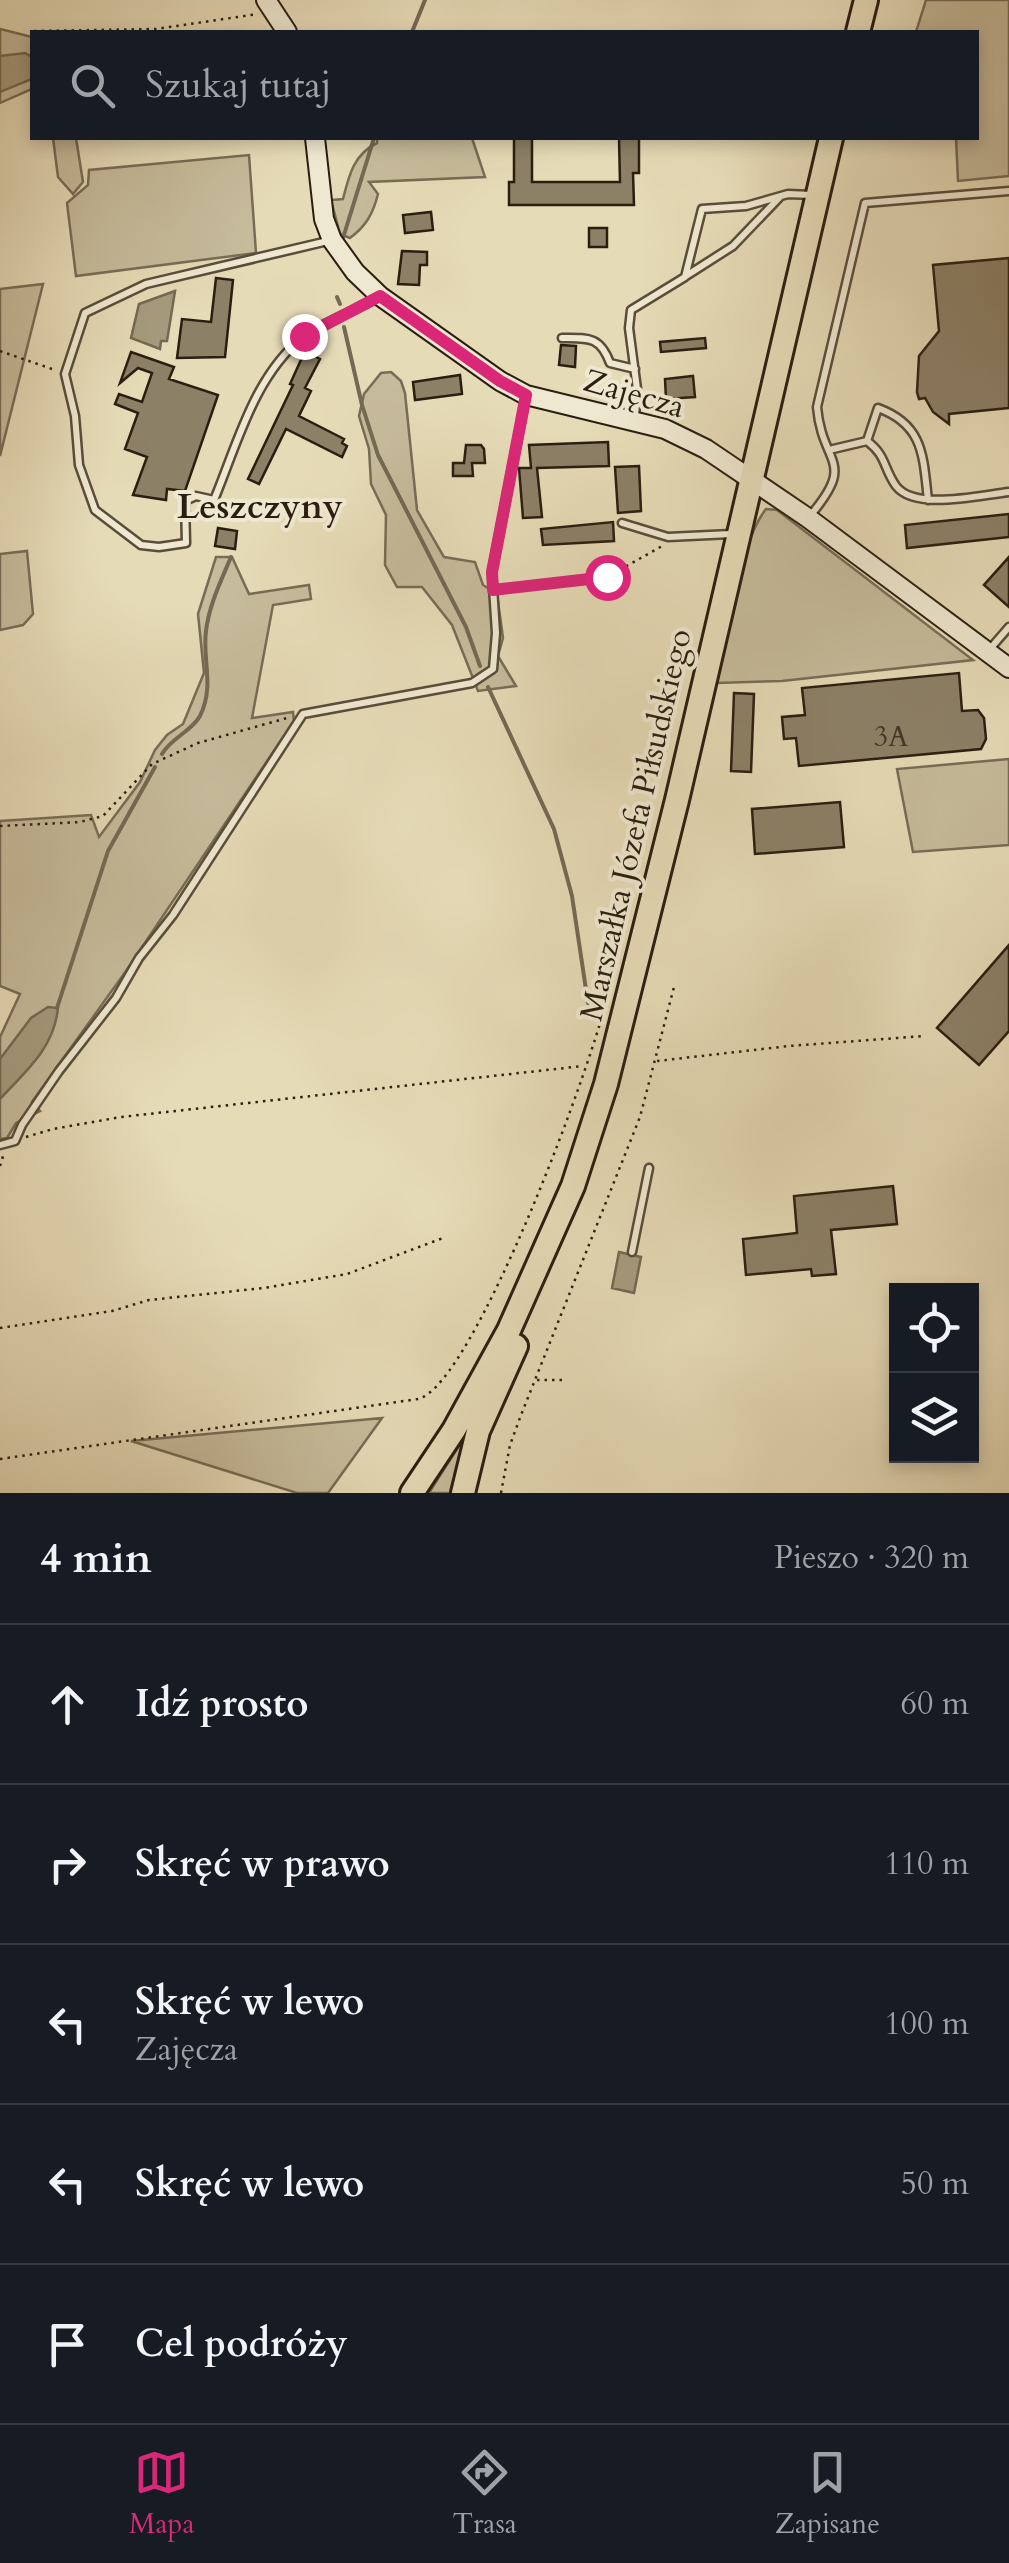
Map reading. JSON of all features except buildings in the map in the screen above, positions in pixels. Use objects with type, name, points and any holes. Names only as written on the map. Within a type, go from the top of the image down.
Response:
[{"type":"highway","points":[[858,30],[866,0]]},
{"type":"highway","name":"Marszałka Józefa Piłsudskiego","points":[[412,1493],[454,1430],[509,1330],[573,1186],[623,1024],[831,140]]},
{"type":"highway","points":[[463,1493],[478,1430],[558,1248],[573,1186]]},
{"type":"street","points":[[270,6],[286,30]]},
{"type":"street","name":"Zajęcza","points":[[315,140],[324,219],[332,240],[355,272],[380,296],[500,381],[526,395],[665,429],[706,449],[808,518],[1009,668]]},
{"type":"lane","points":[[808,518],[834,484],[835,465],[819,430],[818,408],[865,203],[1009,191]]},
{"type":"lane","points":[[686,277],[702,209],[818,194]]},
{"type":"lane","points":[[634,422],[631,310],[733,246],[780,197]]},
{"type":"lane","points":[[332,240],[146,284],[85,313],[65,374],[75,416],[78,465],[95,510],[140,545],[186,543],[185,501],[196,496],[214,500],[260,389],[287,354],[304,336],[380,296]]},
{"type":"lane","points":[[562,338],[596,339],[610,362],[635,369]]},
{"type":"lane","points":[[0,1144],[15,1141],[60,1071],[116,998],[302,714],[472,682],[494,669],[492,572],[526,395]]},
{"type":"lane","points":[[866,441],[878,408],[911,427],[920,446],[928,500]]},
{"type":"lane","points":[[830,450],[866,441],[880,451],[902,493],[919,500],[1009,492]]},
{"type":"lane","points":[[622,523],[650,534],[738,534]]},
{"type":"lane","points":[[989,651],[1009,627]]},
{"type":"lane","points":[[632,1252],[649,1168]]},
{"type":"path","points":[[95,30],[156,28],[270,6]]},
{"type":"path","points":[[0,351],[65,374]]},
{"type":"path","points":[[493,590],[607,577],[678,536]]},
{"type":"path","points":[[0,826],[80,822],[103,816],[152,764],[198,743],[302,714]]},
{"type":"path","points":[[0,1459],[427,1397],[472,1333],[529,1220],[586,1066],[609,990],[612,951]]},
{"type":"path","points":[[501,1493],[510,1445],[640,1117],[674,987]]},
{"type":"path","points":[[657,1061],[924,1036]]},
{"type":"path","points":[[15,1141],[53,1129],[121,1117],[586,1066]]},
{"type":"path","points":[[0,1328],[112,1311],[149,1300],[264,1288],[347,1274],[443,1238]]},
{"type":"path","points":[[535,1380],[567,1380]]},
{"type":"shaded area","points":[[926,0],[1009,0],[1009,176],[958,181],[956,140],[979,140],[979,30],[917,30]]},
{"type":"shaded area","points":[[0,29],[30,36],[30,90],[0,103]]},
{"type":"shaded area","points":[[0,56],[30,56],[30,80],[0,92]]},
{"type":"shaded area","points":[[53,140],[76,140],[83,182],[73,194],[58,177]]},
{"type":"shaded area","points":[[473,140],[485,177],[369,182],[378,194],[376,201],[365,224],[350,238],[340,234],[331,200],[343,199],[354,166],[377,143]]},
{"type":"shaded area","points":[[249,155],[256,253],[76,276],[67,203],[88,185],[89,170]]},
{"type":"shaded area","points":[[43,284],[0,456],[0,289]]},
{"type":"shaded area","points":[[175,291],[167,341],[161,341],[160,349],[131,338],[139,304]]},
{"type":"shaded area","points":[[391,372],[401,381],[405,393],[417,510],[444,557],[475,562],[483,585],[497,594],[503,638],[498,656],[516,686],[478,691],[452,625],[422,587],[397,587],[385,565],[386,515],[371,484],[369,449],[359,416],[364,394],[381,373]]},
{"type":"shaded area","points":[[766,509],[777,510],[973,660],[782,681],[717,683],[741,568]]},
{"type":"shaded area","points":[[27,551],[33,614],[23,625],[0,630],[0,554]]},
{"type":"shaded area","points":[[216,557],[232,557],[249,594],[309,585],[311,599],[273,605],[252,718],[293,712],[294,721],[126,971],[32,1102],[40,1111],[16,1123],[7,1138],[0,1139],[0,1037],[20,994],[0,986],[0,821],[91,815],[99,837],[140,782],[155,750],[183,724],[204,673],[198,614]]},
{"type":"shaded area","points":[[1009,759],[1009,845],[913,852],[897,769]]},
{"type":"shaded area","points":[[48,1007],[58,1008],[45,1047],[0,1099],[0,1059],[31,1018]]},
{"type":"shaded area","points":[[619,1252],[641,1257],[634,1293],[612,1288]]},
{"type":"shaded area","points":[[382,1418],[328,1493],[297,1493],[131,1441]]},
{"type":"shaded area","points":[[467,1433],[450,1493],[429,1493]]},
{"type":"waterway","points":[[413,30],[425,0]]},
{"type":"waterway","points":[[343,238],[373,140]]},
{"type":"waterway","points":[[337,297],[340,304]]},
{"type":"waterway","points":[[344,327],[378,455],[466,627],[480,666]]},
{"type":"waterway","points":[[162,754],[196,721],[204,705],[208,621],[231,557]]},
{"type":"waterway","points":[[488,687],[554,829],[572,896],[588,1003]]},
{"type":"waterway","points":[[57,1008],[108,851],[155,767]]},
{"type":"district","name":"Leszczyny","points":[[260,507]]},
{"type":"route","points":[[304,336],[380,296],[500,381],[526,395],[492,572],[493,590],[607,577]]}]
